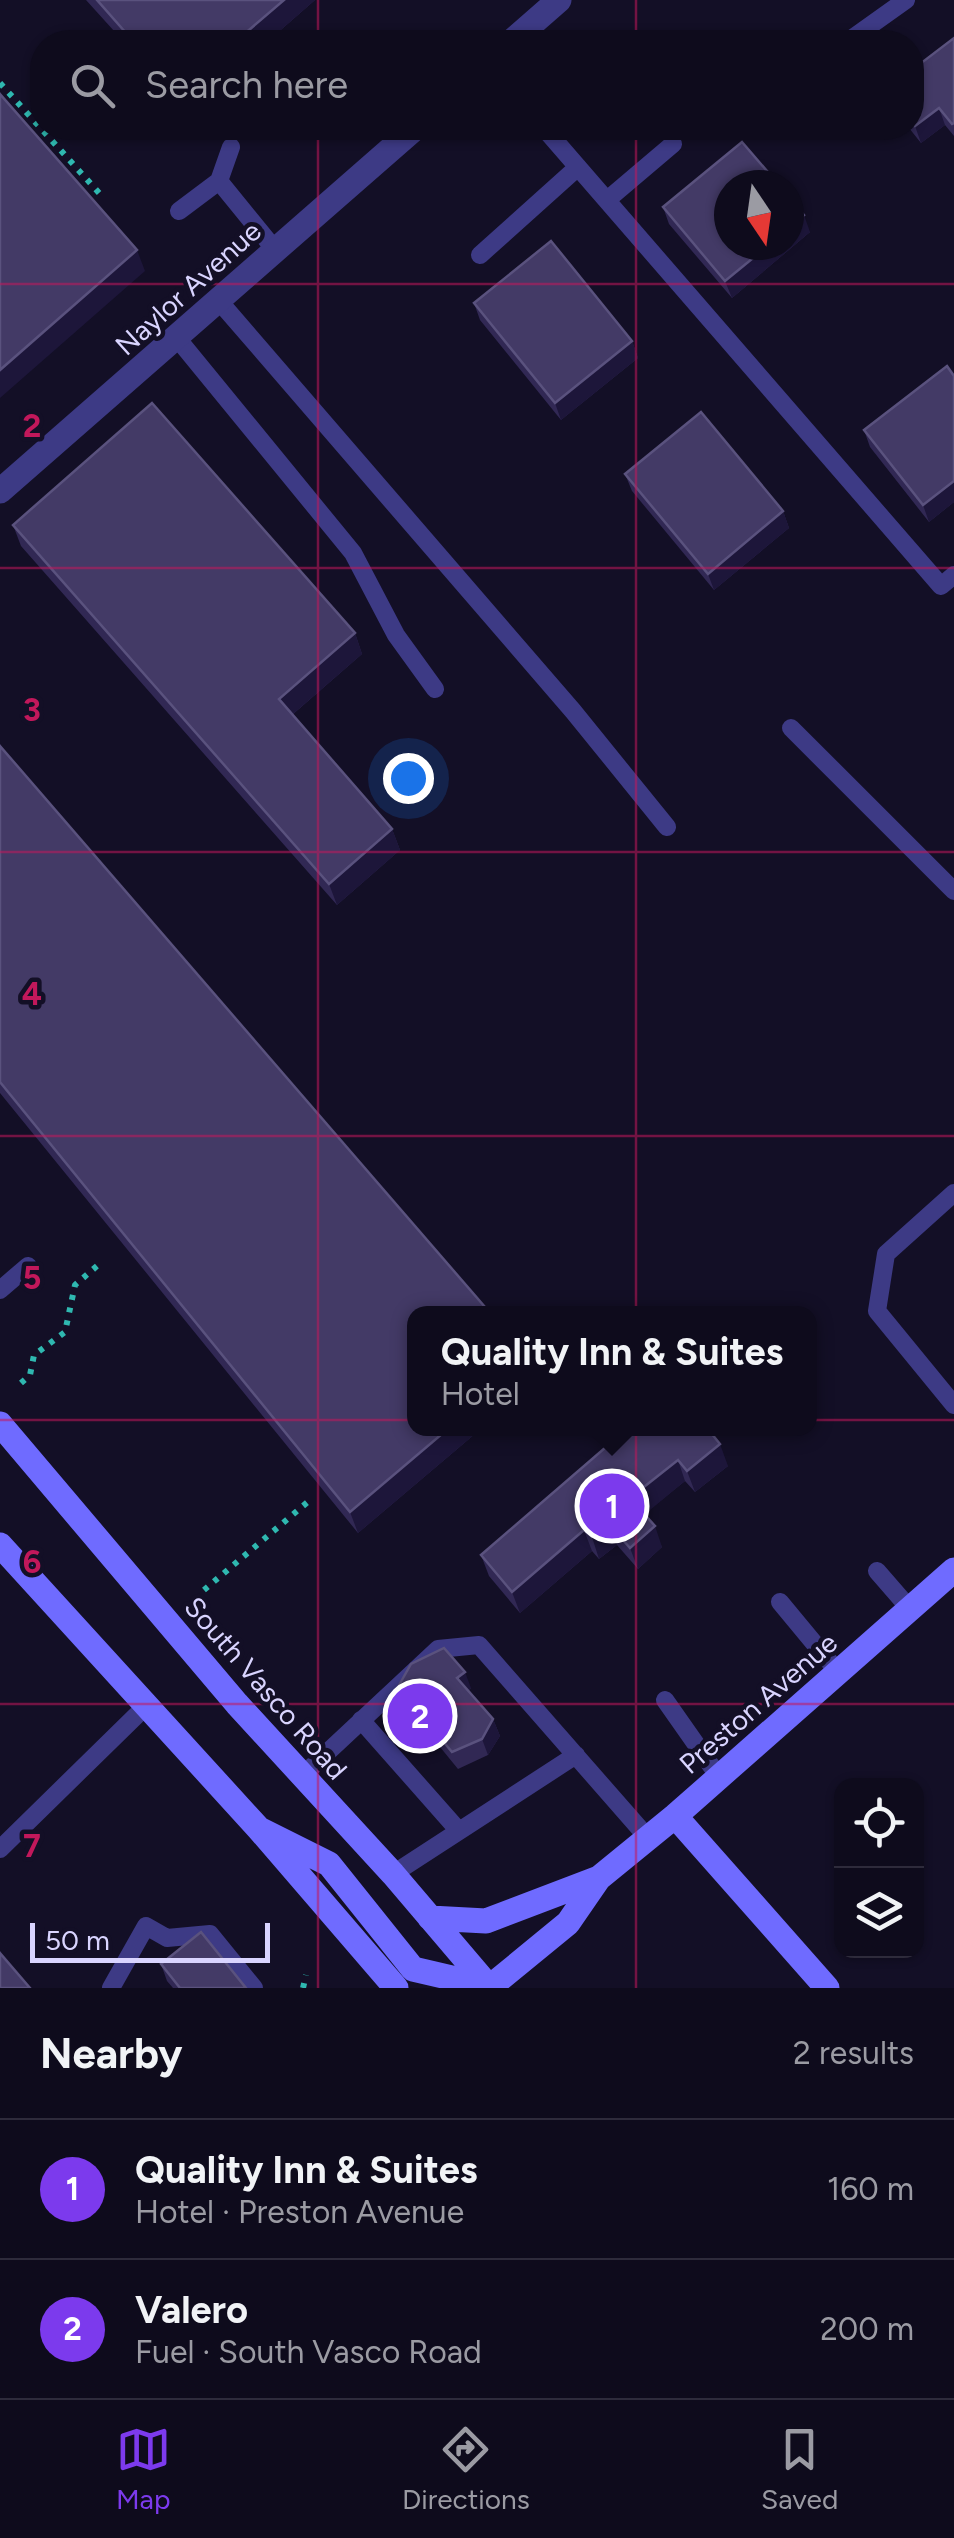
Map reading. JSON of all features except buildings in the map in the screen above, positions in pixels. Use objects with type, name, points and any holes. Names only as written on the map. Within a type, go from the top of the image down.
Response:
[{"type":"main road","name":"South Vasco Road","points":[[0,1424],[237,1704],[490,1988]]},
{"type":"main road","points":[[0,1546],[259,1830],[396,1988]]},
{"type":"main road","name":"Preston Avenue","points":[[599,1878],[954,1570]]},
{"type":"main road","points":[[675,1816],[828,1988]]},
{"type":"main road","points":[[259,1830],[329,1864],[414,1968],[490,1988],[568,1922],[599,1878]]},
{"type":"main road","points":[[430,1918],[486,1921],[599,1878]]},
{"type":"street","points":[[525,30],[559,0]]},
{"type":"street","name":"Naylor Avenue","points":[[0,492],[401,140]]},
{"type":"lane","points":[[864,30],[906,0]]},
{"type":"lane","points":[[554,140],[941,586],[954,574]]},
{"type":"lane","points":[[607,200],[674,144]]},
{"type":"lane","points":[[180,211],[219,182],[232,147]]},
{"type":"lane","points":[[480,255],[578,167]]},
{"type":"lane","points":[[219,182],[276,251]]},
{"type":"lane","points":[[219,301],[573,711],[667,826]]},
{"type":"lane","points":[[177,338],[353,553],[396,635],[435,690]]},
{"type":"lane","points":[[791,728],[954,891]]},
{"type":"lane","points":[[954,1193],[886,1254],[877,1311],[954,1404]]},
{"type":"lane","points":[[0,1290],[28,1266]]},
{"type":"lane","points":[[876,1571],[910,1609]]},
{"type":"lane","points":[[780,1602],[838,1672]]},
{"type":"lane","points":[[302,1776],[438,1648],[479,1645],[648,1838]]},
{"type":"lane","points":[[665,1700],[718,1777]]},
{"type":"lane","points":[[0,1849],[146,1706]]},
{"type":"lane","points":[[361,1720],[459,1831]]},
{"type":"lane","points":[[392,1874],[576,1755]]},
{"type":"lane","points":[[111,1988],[146,1926],[166,1938],[210,1934],[254,1988]]},
{"type":"path","points":[[0,83],[30,116]]},
{"type":"path","points":[[51,140],[100,194]]},
{"type":"path","points":[[21,1383],[30,1374],[34,1355],[65,1332],[75,1285],[97,1266]]},
{"type":"path","points":[[204,1590],[310,1500]]},
{"type":"path","points":[[302,1988],[306,1975]]},
{"type":"place","name":"Quality Inn & Suites","points":[[612,1506]]},
{"type":"place","name":"Valero","points":[[420,1716]]}]
